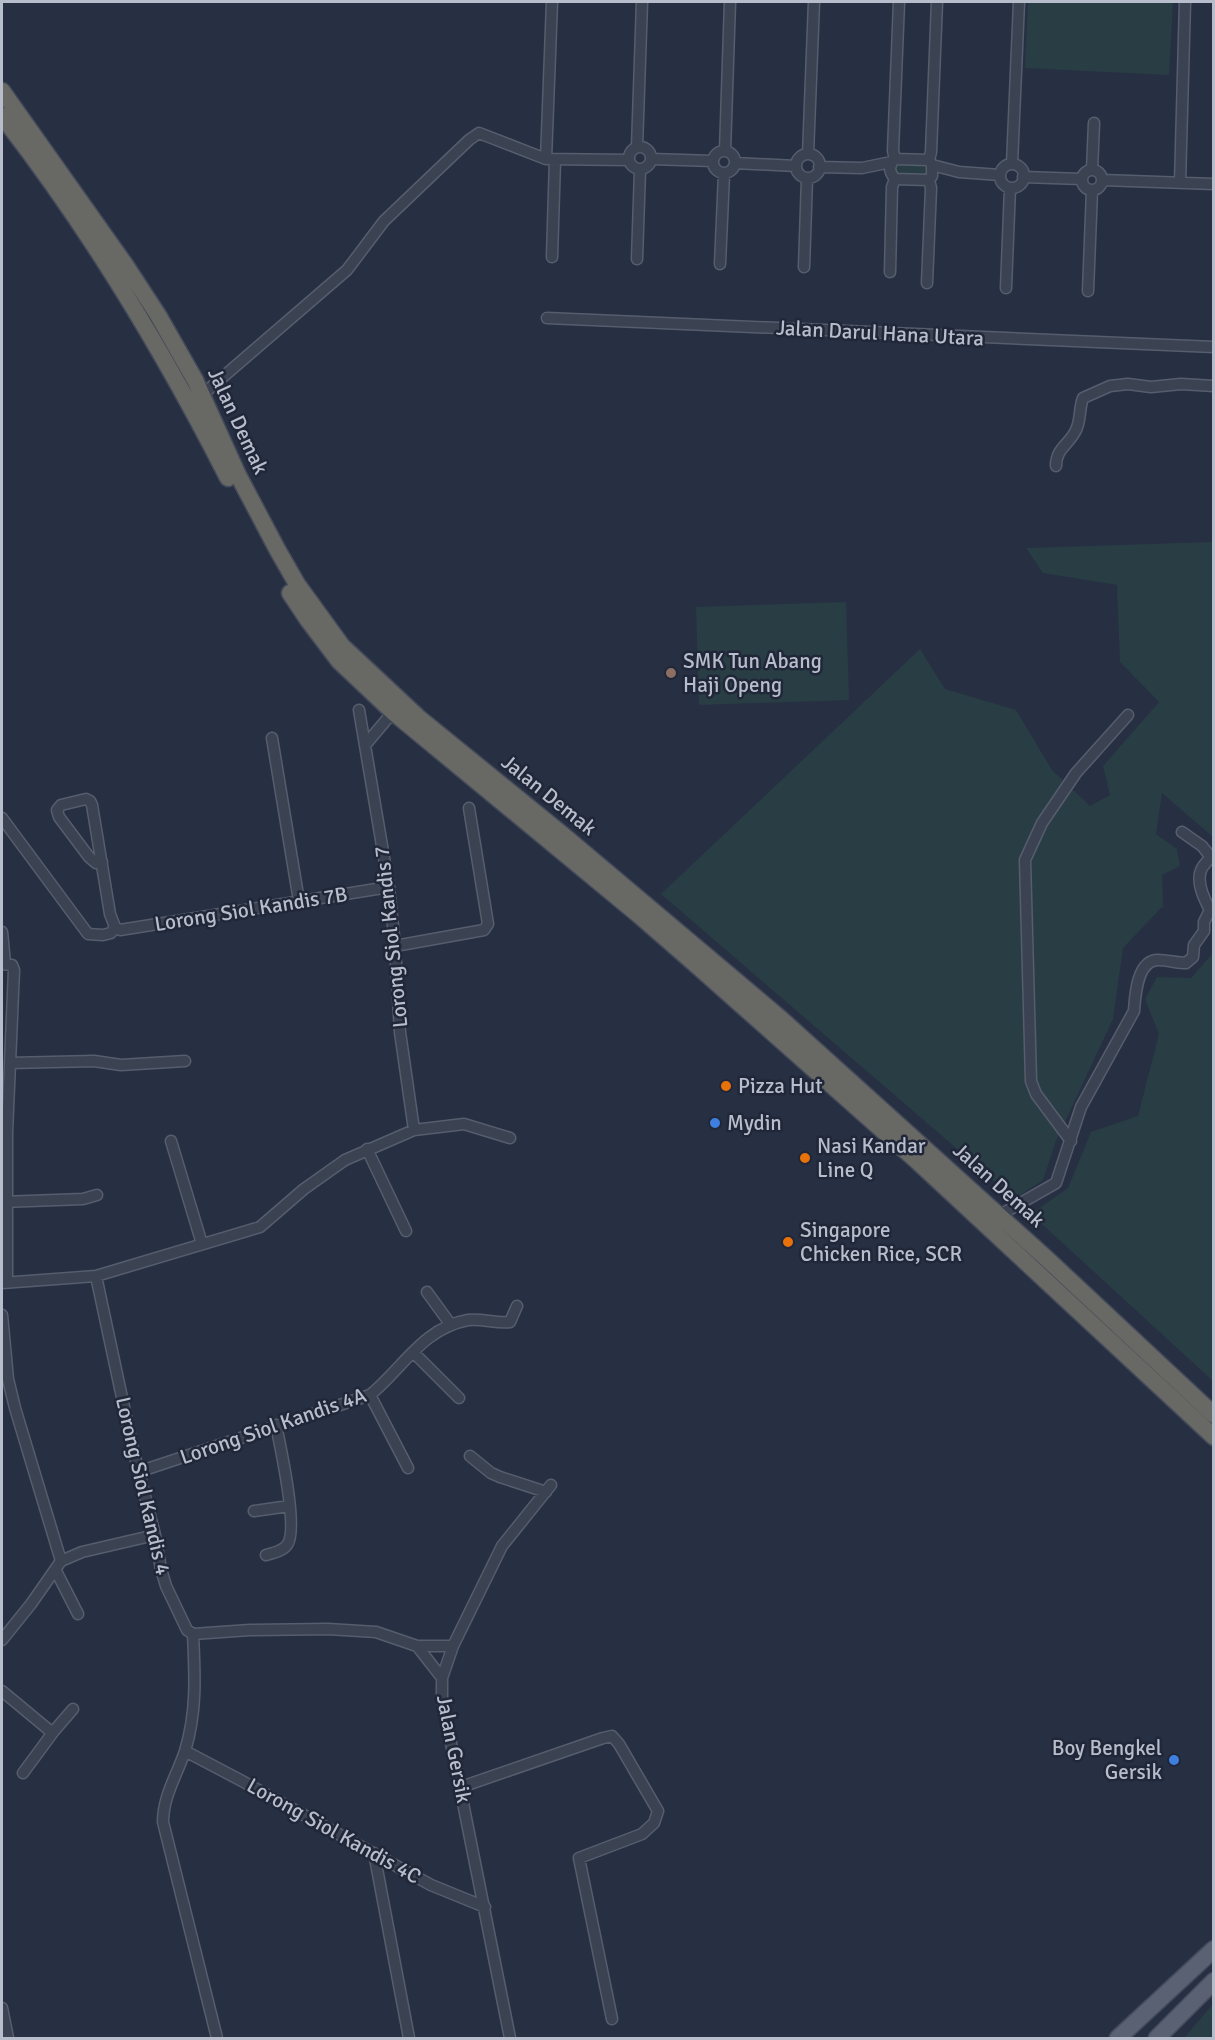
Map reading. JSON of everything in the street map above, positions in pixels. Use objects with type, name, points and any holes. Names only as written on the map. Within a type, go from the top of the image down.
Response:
[{"type":"highway","name":"Jalan Demak","points":[[2,91],[158,315],[202,395],[238,475],[277,549],[297,584],[342,646],[419,718],[563,835],[780,1018],[1000,1215],[1214,1416]]},
{"type":"highway","name":"Jalan Demak","points":[[2,116],[72,212],[136,309],[199,421],[267,554],[308,620],[339,661],[393,712],[694,963],[917,1161],[1214,1437]]},
{"type":"main road","points":[[1118,2038],[1214,1949]]},
{"type":"main road","points":[[1156,2038],[1214,1981]]},
{"type":"street","points":[[552,2],[552,257]]},
{"type":"street","points":[[637,147],[642,2]]},
{"type":"street","points":[[725,151],[730,2]]},
{"type":"street","points":[[808,154],[814,2]]},
{"type":"street","points":[[890,272],[899,2]]},
{"type":"street","points":[[927,283],[937,2]]},
{"type":"street","points":[[1012,164],[1019,2]]},
{"type":"street","points":[[1180,183],[1185,2]]},
{"type":"street","points":[[1092,170],[1094,123]]},
{"type":"street","points":[[202,395],[347,270],[384,221],[479,133],[551,160],[629,160]]},
{"type":"street","points":[[637,147],[648,150],[651,159],[647,167],[640,170],[634,168],[629,160],[630,151],[637,147]]},
{"type":"street","points":[[712,161],[718,152],[731,153],[735,163],[732,170],[724,174]]},
{"type":"street","points":[[808,154],[818,160],[819,167],[816,175],[807,178],[798,174],[796,166],[801,157],[808,154]]},
{"type":"street","points":[[651,159],[712,161]]},
{"type":"street","points":[[712,161],[715,169],[724,174]]},
{"type":"street","points":[[819,167],[862,168],[893,161],[931,171]]},
{"type":"street","points":[[735,163],[796,166]]},
{"type":"street","points":[[1012,164],[1021,168],[1023,177],[1019,185],[1010,188],[1002,182],[1000,175],[1003,168],[1012,164]]},
{"type":"street","points":[[862,168],[893,177],[931,171],[1000,175]]},
{"type":"street","points":[[637,259],[640,170]]},
{"type":"street","points":[[1092,170],[1098,172],[1102,180],[1100,186],[1092,189],[1085,186],[1082,179],[1086,171],[1092,170]]},
{"type":"street","points":[[720,264],[724,174]]},
{"type":"street","points":[[1023,177],[1082,179]]},
{"type":"street","points":[[804,267],[807,178]]},
{"type":"street","points":[[1102,180],[1214,184]]},
{"type":"street","points":[[1006,288],[1010,188]]},
{"type":"street","points":[[1088,291],[1092,189]]},
{"type":"street","name":"Jalan Darul Hana Utara","points":[[546,318],[1214,347]]},
{"type":"street","points":[[1056,466],[1056,456],[1074,434],[1079,423],[1079,407],[1083,398],[1110,386],[1128,384],[1151,387],[1180,384],[1214,386]]},
{"type":"street","name":"Lorong Siol Kandis 7","points":[[359,710],[389,887],[400,1032],[414,1130]]},
{"type":"street","points":[[366,744],[393,712]]},
{"type":"street","points":[[1071,1141],[1036,1094],[1031,1081],[1025,860],[1042,823],[1076,773],[1128,715]]},
{"type":"street","points":[[272,738],[299,901]]},
{"type":"street","points":[[102,862],[96,862],[89,856],[59,817],[57,810],[61,805],[78,800],[90,801],[92,805],[102,862],[110,914],[115,927]]},
{"type":"street","points":[[395,946],[484,930],[489,924],[469,808]]},
{"type":"street","name":"Lorong Siol Kandis 7B","points":[[2,818],[88,934],[103,935],[111,933],[115,927],[120,930],[389,887]]},
{"type":"street","points":[[1000,1215],[1056,1183],[1081,1107],[1134,1011],[1135,998],[1144,966],[1156,960],[1180,963],[1191,961],[1194,945],[1204,931],[1204,922],[1210,910],[1200,880],[1201,871],[1210,856],[1202,846],[1182,832]]},
{"type":"street","points":[[2,932],[3,963],[12,964],[14,969],[4,1202],[4,1282],[96,1276],[260,1227],[304,1189],[345,1160],[414,1130],[464,1124],[510,1138]]},
{"type":"street","points":[[10,1063],[94,1061],[121,1065],[185,1061]]},
{"type":"street","points":[[171,1141],[202,1244]]},
{"type":"street","points":[[367,1149],[406,1231]]},
{"type":"street","points":[[4,1202],[83,1199],[97,1195]]},
{"type":"street","name":"Lorong Siol Kandis 4","points":[[96,1276],[164,1580],[187,1630],[193,1635],[195,1706],[184,1751],[163,1808],[163,1822],[217,2038]]},
{"type":"street","points":[[427,1292],[451,1325]]},
{"type":"street","name":"Lorong Siol Kandis 4A","points":[[138,1472],[370,1395],[382,1386],[423,1341],[451,1325],[471,1320],[510,1322],[517,1306]]},
{"type":"street","points":[[2,1316],[8,1379],[15,1408],[58,1566],[78,1614]]},
{"type":"street","points":[[413,1352],[459,1398]]},
{"type":"street","points":[[370,1395],[408,1468]]},
{"type":"street","points":[[266,1555],[284,1548],[289,1541],[289,1487],[276,1425]]},
{"type":"street","name":"Jalan Gersik","points":[[470,1456],[491,1473],[500,1477],[548,1488],[502,1546],[453,1646],[442,1678],[442,1698],[510,2038]]},
{"type":"street","points":[[254,1511],[289,1506]]},
{"type":"street","points":[[2,1640],[32,1604],[58,1566],[82,1552],[155,1535]]},
{"type":"street","points":[[193,1635],[250,1630],[328,1629],[376,1632],[417,1647],[453,1646]]},
{"type":"street","points":[[417,1647],[442,1678]]},
{"type":"street","points":[[2,1691],[49,1730],[54,1731]]},
{"type":"street","points":[[23,1773],[73,1709]]},
{"type":"street","points":[[461,1787],[612,1736],[620,1744],[658,1811],[654,1823],[642,1834],[579,1858],[612,2019]]},
{"type":"street","name":"Lorong Siol Kandis 4C","points":[[184,1751],[431,1884],[485,1907]]},
{"type":"street","points":[[374,1853],[409,2038]]},
{"type":"street","points":[[2,2008],[8,2038]]},
{"type":"shaded area","points":[[1028,2],[1173,2],[1169,75],[1025,68]]},
{"type":"shaded area","points":[[899,162],[928,165],[928,176],[896,175],[895,166]]},
{"type":"shaded area","points":[[1213,542],[1213,837],[1162,793],[1156,834],[1177,849],[1180,866],[1162,875],[1163,906],[1123,948],[1113,1019],[1056,1141],[1043,1180],[1019,1196],[1006,1191],[661,894],[920,649],[945,689],[1016,710],[1052,770],[1090,806],[1110,795],[1103,766],[1159,702],[1120,662],[1117,585],[1043,573],[1026,548]]},
{"type":"shaded area","points":[[846,602],[849,700],[699,705],[696,607]]},
{"type":"shaded area","points":[[1213,953],[1213,1381],[1031,1214],[1068,1188],[1091,1132],[1138,1116],[1159,1034],[1145,999],[1157,977],[1191,978]]},
{"type":"shaded area","points":[[1213,2004],[1213,2038],[1184,2038]]},
{"type":"place","name":"SMK Tun Abang Haji Openg","points":[[671,673]]},
{"type":"place","name":"Pizza Hut","points":[[726,1086]]},
{"type":"place","name":"Mydin","points":[[715,1123]]},
{"type":"place","name":"Nasi Kandar Line Q","points":[[805,1158]]},
{"type":"place","name":"Singapore Chicken Rice, SCR","points":[[788,1242]]},
{"type":"place","name":"Boy Bengkel Gersik","points":[[1174,1760]]}]
